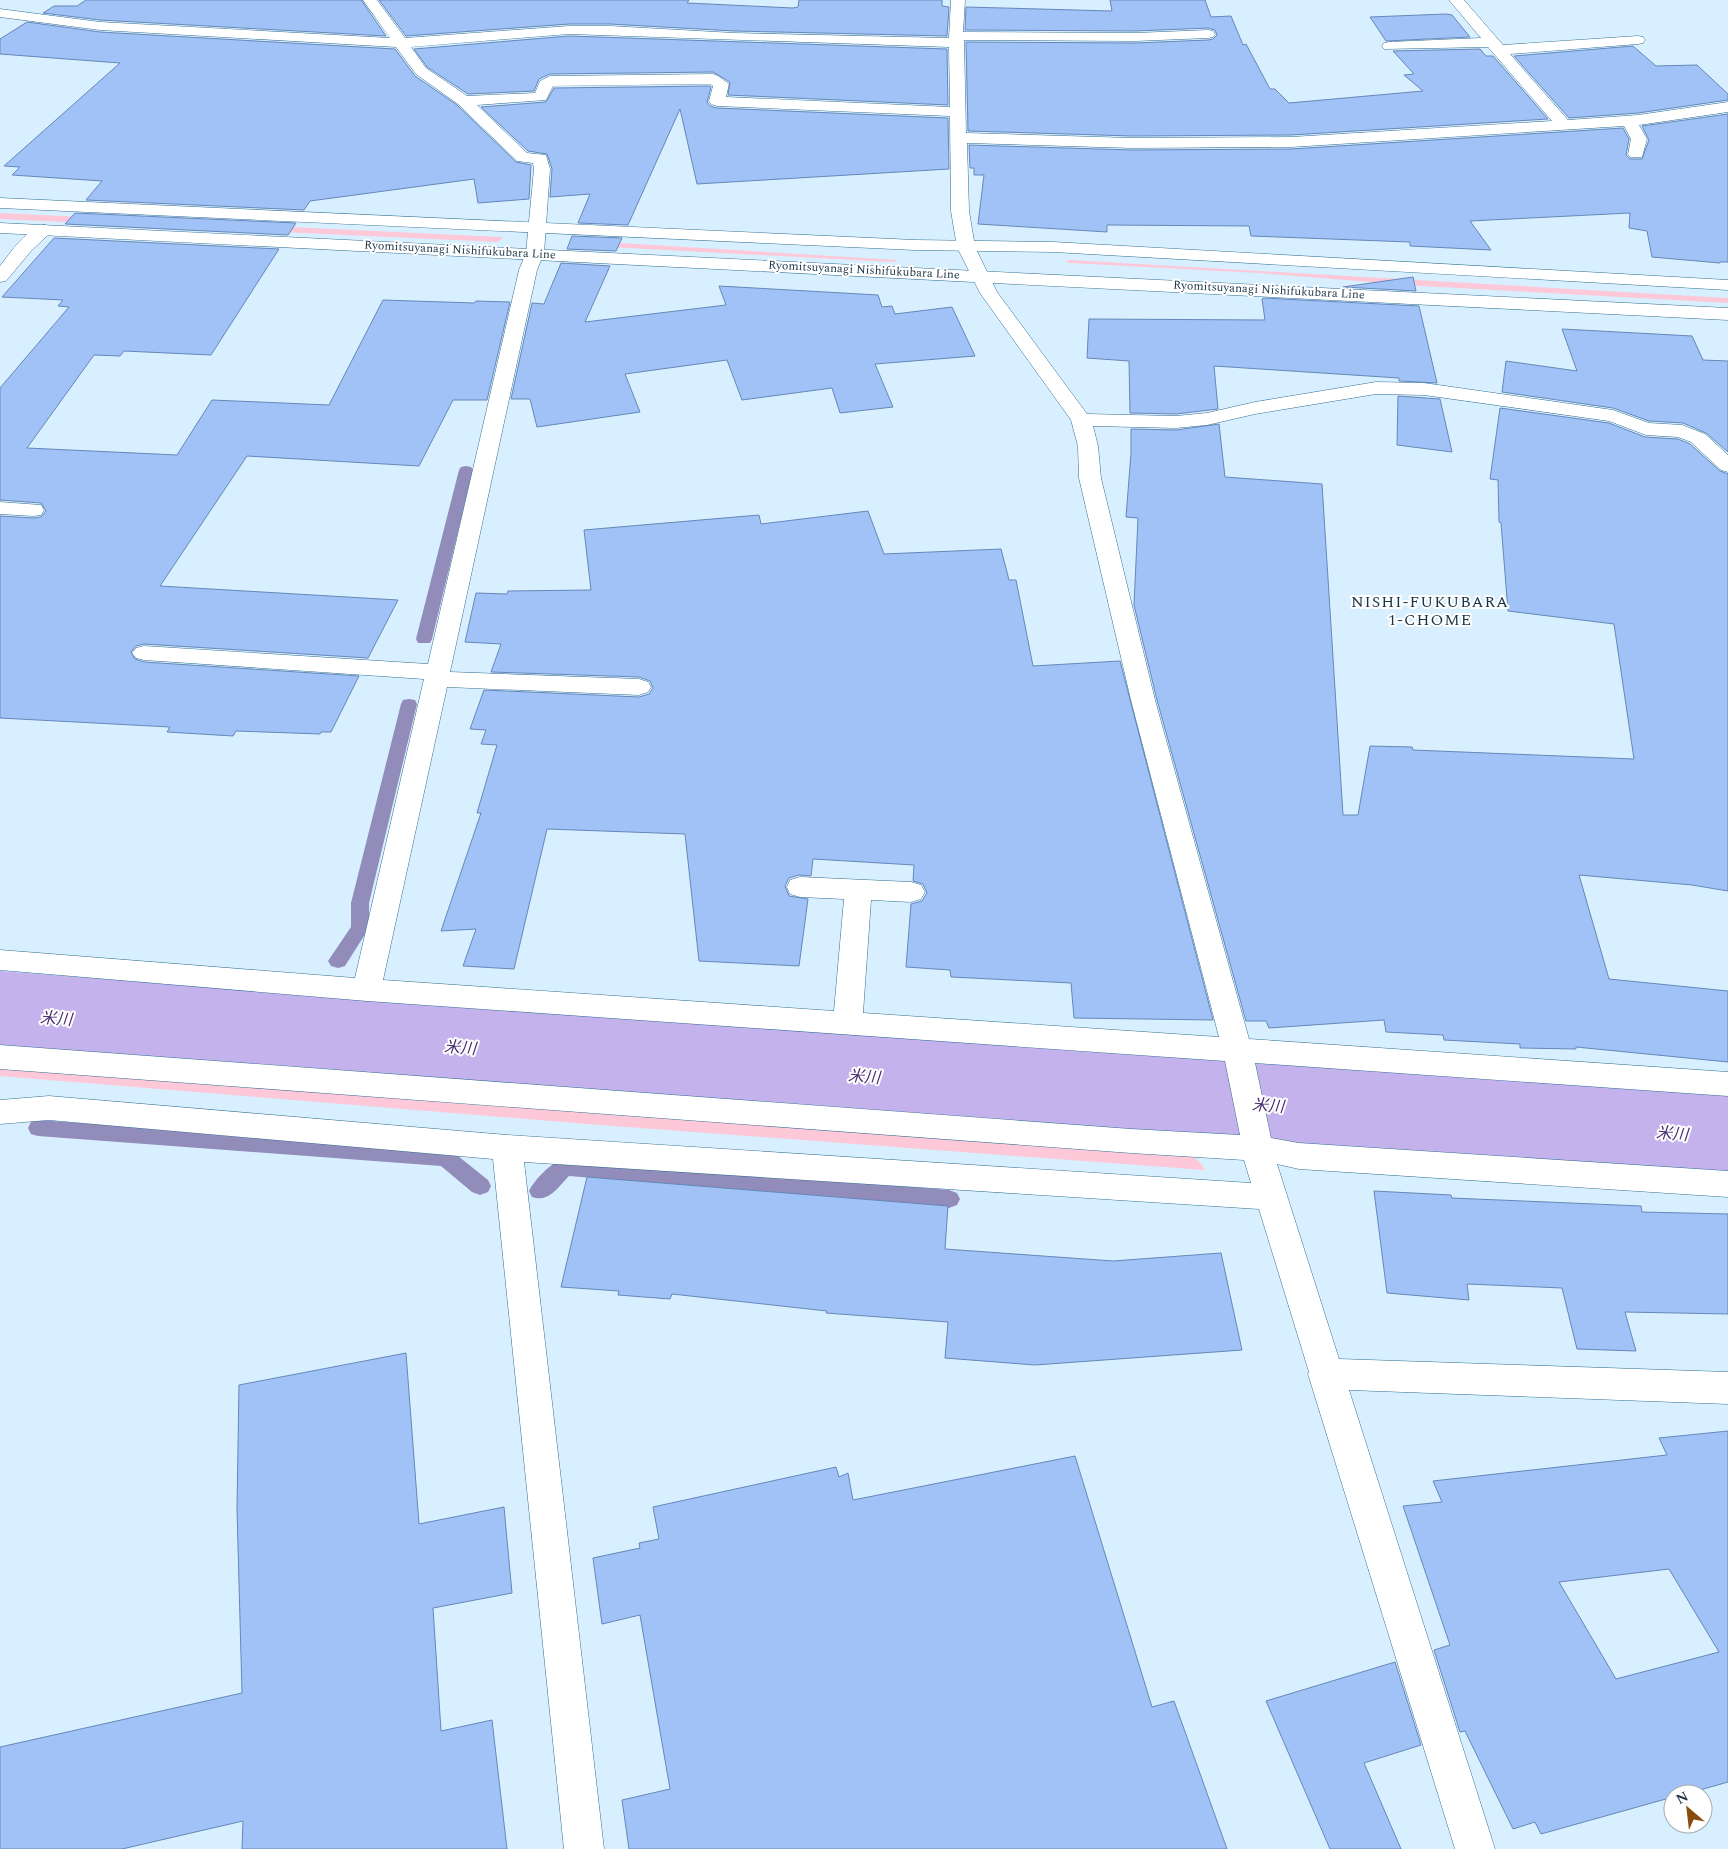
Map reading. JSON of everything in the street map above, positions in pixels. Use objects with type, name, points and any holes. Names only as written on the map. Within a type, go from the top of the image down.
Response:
[{"type":"street","points":[[367,990],[528,270],[535,253],[542,169],[540,158],[523,158],[464,102],[421,71],[370,0]]},
{"type":"street","points":[[958,0],[956,40],[960,212],[966,247],[979,276],[1082,420],[1088,446],[1090,478],[1132,655],[1238,1056],[1270,1197],[1475,1849]]},
{"type":"street","points":[[1456,0],[1564,125]]},
{"type":"street","points":[[0,13],[100,26],[401,43],[569,30],[610,30],[734,37],[956,40],[1208,34]]},
{"type":"street","points":[[1389,46],[1495,46],[1638,40]]},
{"type":"street","points":[[464,102],[541,97],[545,84],[550,81],[713,79],[721,84],[717,101],[958,112]]},
{"type":"street","points":[[958,138],[1132,143],[1291,142],[1629,121],[1728,107]]},
{"type":"street","points":[[1629,121],[1638,139],[1636,154]]},
{"type":"street","name":"Ryomitsuyanagi Nishifukubara Line","points":[[0,202],[966,247],[1063,248],[1728,285]]},
{"type":"street","name":"Ryomitsuyanagi Nishifukubara Line","points":[[0,228],[535,253],[1728,314]]},
{"type":"street","points":[[0,277],[25,248],[44,230]]},
{"type":"street","points":[[1082,420],[1176,422],[1207,419],[1256,408],[1376,388],[1424,389],[1613,416],[1655,431],[1682,431],[1698,438],[1728,466]]},
{"type":"street","points":[[0,508],[33,510]]},
{"type":"street","points":[[144,653],[437,675],[640,687]]},
{"type":"street","points":[[800,887],[911,892]]},
{"type":"street","points":[[848,1022],[858,890]]},
{"type":"street","points":[[0,960],[367,990],[848,1022],[1238,1056],[1728,1084]]},
{"type":"street","points":[[0,1056],[372,1086],[1122,1140],[1256,1142],[1299,1156],[1728,1184]]},
{"type":"street","points":[[0,1112],[49,1108],[506,1148],[1270,1197]]},
{"type":"street","points":[[506,1148],[584,1849]]},
{"type":"street","points":[[1325,1374],[1728,1388]]},
{"type":"shaded area","points":[[0,213],[503,238],[497,242],[0,219]]},
{"type":"shaded area","points":[[572,240],[897,261],[571,245],[569,242]]},
{"type":"shaded area","points":[[1066,261],[1728,298],[1728,303],[1420,286],[1258,273],[1070,263]]},
{"type":"shaded area","points":[[0,1068],[1194,1157],[1203,1166],[1204,1170],[586,1124],[0,1076]]},
{"type":"building","points":[[86,0],[361,0],[386,36],[100,20],[43,13],[54,6],[77,6]]},
{"type":"building","points":[[379,0],[689,0],[687,3],[793,8],[798,7],[799,0],[942,0],[942,6],[949,7],[947,36],[734,31],[610,24],[569,24],[406,36]]},
{"type":"building","points":[[1110,0],[1205,0],[1211,17],[1231,16],[1243,45],[1246,44],[1270,89],[1275,89],[1289,103],[1423,91],[1404,75],[1414,74],[1393,51],[1480,49],[1486,56],[1493,56],[1548,119],[1291,135],[1132,136],[968,131],[966,42],[1135,43],[1208,40],[1213,39],[1217,35],[1215,30],[1208,28],[1135,31],[965,30],[966,7],[1112,11]]},
{"type":"building","points":[[1452,15],[1470,37],[1386,41],[1370,17]]},
{"type":"building","points":[[27,22],[100,32],[395,49],[415,76],[457,105],[516,162],[531,165],[529,199],[478,203],[474,179],[310,201],[304,210],[86,200],[102,181],[12,175],[20,167],[4,166],[120,63],[0,54],[0,39]]},
{"type":"building","points":[[569,36],[947,49],[948,105],[728,95],[730,82],[713,72],[550,74],[539,79],[534,91],[468,94],[427,67],[414,49]]},
{"type":"building","points":[[1633,46],[1656,66],[1697,65],[1728,94],[1728,100],[1638,113],[1569,118],[1514,56]]},
{"type":"building","points":[[711,87],[707,102],[710,106],[717,108],[948,118],[949,169],[697,184],[680,109],[628,225],[578,223],[590,194],[550,197],[552,169],[547,154],[528,151],[481,107],[546,102],[554,88]]},
{"type":"building","points":[[1728,114],[1728,262],[1720,263],[1652,257],[1647,231],[1629,228],[1630,213],[1470,221],[1491,250],[1410,246],[1410,242],[1251,236],[1249,226],[1107,225],[1107,232],[978,224],[984,175],[974,175],[974,168],[970,168],[969,145],[1132,150],[1291,149],[1623,128],[1629,139],[1626,155],[1630,159],[1642,159],[1649,140],[1642,126]]},
{"type":"building","points":[[75,213],[296,223],[288,235],[65,224]]},
{"type":"building","points":[[572,236],[622,238],[616,251],[567,249]]},
{"type":"building","points":[[54,238],[279,249],[211,355],[124,351],[120,356],[94,355],[27,448],[177,455],[212,400],[329,405],[383,300],[474,303],[476,301],[510,302],[487,400],[453,400],[419,466],[247,456],[160,586],[398,600],[368,658],[144,644],[136,646],[131,652],[135,659],[144,662],[359,676],[331,732],[321,732],[320,734],[236,731],[233,736],[167,732],[170,727],[0,718],[0,516],[33,518],[41,517],[46,511],[41,503],[0,500],[0,388],[69,307],[58,306],[63,300],[2,297]]},
{"type":"building","points":[[561,263],[610,266],[585,322],[726,305],[719,286],[878,295],[882,307],[892,306],[895,314],[952,307],[975,356],[875,364],[893,407],[840,413],[832,388],[742,400],[727,360],[625,374],[640,412],[537,427],[530,399],[511,399],[532,303],[544,304]]},
{"type":"building","points":[[1413,277],[1416,291],[1343,287]]},
{"type":"building","points":[[1263,298],[1419,306],[1437,383],[1399,381],[1399,378],[1214,366],[1218,409],[1176,414],[1130,413],[1129,361],[1087,358],[1089,319],[1265,320]]},
{"type":"building","points":[[1562,329],[1692,336],[1703,360],[1728,361],[1728,452],[1706,433],[1683,423],[1649,421],[1613,408],[1502,392],[1506,361],[1577,371]]},
{"type":"building","points":[[1398,396],[1440,399],[1452,452],[1397,445]]},
{"type":"building","points":[[1500,408],[1609,423],[1645,437],[1678,439],[1690,444],[1720,471],[1728,474],[1728,891],[1692,885],[1579,875],[1609,979],[1728,991],[1728,1062],[1576,1047],[1576,1049],[1520,1048],[1520,1044],[1444,1040],[1443,1035],[1386,1032],[1384,1020],[1269,1028],[1266,1021],[1246,1021],[1157,700],[1134,605],[1138,518],[1126,517],[1131,429],[1176,430],[1219,424],[1225,477],[1322,484],[1343,815],[1358,815],[1370,746],[1412,747],[1413,750],[1634,759],[1614,624],[1508,611],[1501,523],[1499,522],[1498,480],[1490,479]]},
{"type":"building","points":[[868,511],[884,554],[1001,549],[1009,580],[1016,580],[1033,666],[1120,661],[1213,1020],[1074,1018],[1071,983],[951,977],[950,970],[906,967],[911,904],[922,901],[927,893],[923,884],[913,881],[914,865],[813,859],[811,876],[799,875],[789,878],[785,886],[789,896],[808,899],[799,966],[699,961],[685,834],[547,829],[514,969],[463,966],[476,929],[441,931],[481,813],[477,813],[497,745],[481,744],[486,730],[470,729],[484,690],[639,697],[649,694],[653,688],[650,681],[639,677],[491,672],[501,644],[465,642],[476,593],[507,594],[508,591],[591,590],[584,530],[759,515],[761,524]]},
{"type":"building","points":[[587,1177],[948,1206],[945,1249],[1113,1261],[1221,1253],[1242,1350],[1035,1365],[945,1358],[948,1322],[826,1313],[827,1311],[672,1294],[670,1299],[618,1295],[619,1291],[561,1287]]},
{"type":"building","points":[[1374,1191],[1451,1195],[1452,1198],[1641,1206],[1642,1212],[1728,1214],[1728,1314],[1625,1312],[1636,1351],[1577,1349],[1562,1288],[1467,1284],[1469,1300],[1387,1293]]},
{"type":"building","points":[[406,1353],[419,1524],[504,1507],[512,1593],[433,1608],[441,1731],[492,1720],[507,1849],[242,1849],[243,1821],[122,1849],[0,1849],[0,1747],[242,1693],[237,1509],[239,1385]]},
{"type":"building","points":[[1728,1431],[1728,1782],[1713,1786],[1713,1784],[1663,1784],[1663,1800],[1541,1834],[1535,1822],[1513,1829],[1465,1731],[1460,1732],[1434,1650],[1450,1645],[1403,1506],[1442,1502],[1433,1481],[1667,1455],[1659,1438]],"holes":[[[1669,1569],[1719,1652],[1616,1679],[1559,1582]]]},
{"type":"building","points":[[1075,1456],[1152,1707],[1174,1701],[1227,1849],[629,1849],[622,1800],[670,1789],[640,1615],[602,1624],[593,1558],[640,1548],[639,1543],[659,1539],[653,1507],[836,1467],[839,1477],[848,1473],[853,1500]]},
{"type":"building","points":[[1395,1662],[1421,1745],[1364,1763],[1401,1849],[1330,1849],[1266,1701]]},
{"type":"waterway","points":[[424,639],[466,470]]},
{"type":"waterway","points":[[338,961],[360,928],[360,903],[409,704]]},
{"type":"waterway","name":"米川","points":[[0,1015],[180,1030],[1728,1138]]},
{"type":"waterway","points":[[38,1128],[446,1158],[480,1186]]},
{"type":"waterway","points":[[540,1191],[564,1167],[949,1199]]},
{"type":"district","name":"NISHI-FUKUBARA 1-CHOME","points":[[1430,611]]}]
